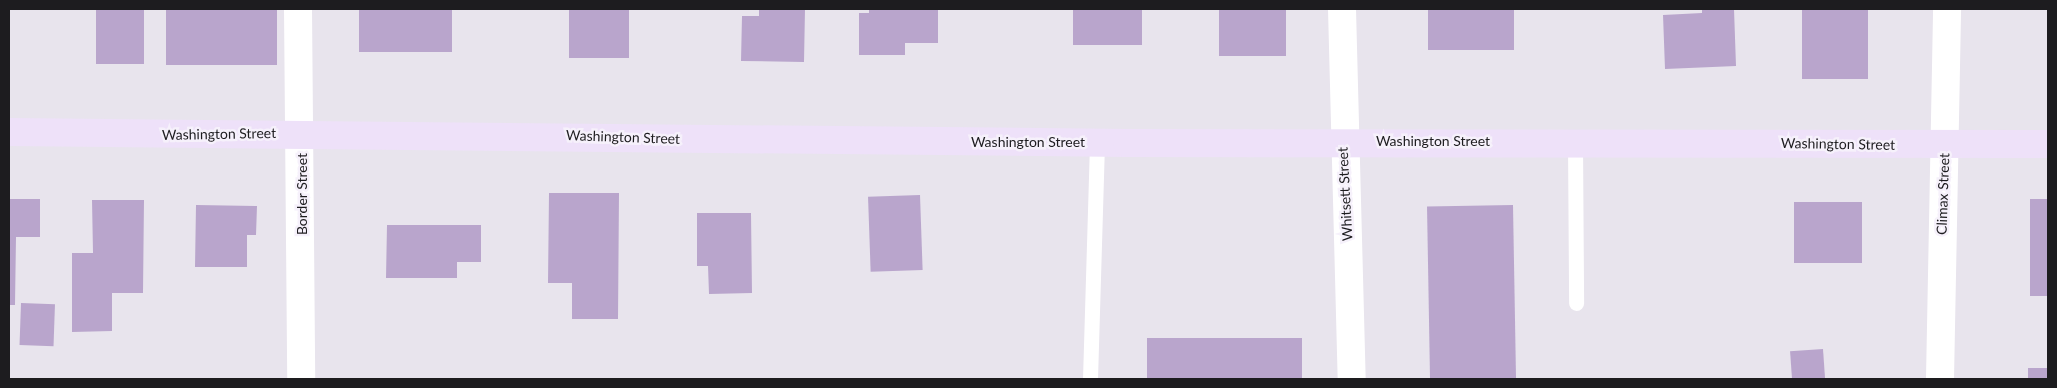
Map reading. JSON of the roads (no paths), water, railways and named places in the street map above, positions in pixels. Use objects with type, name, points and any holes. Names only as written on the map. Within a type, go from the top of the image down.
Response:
[{"type":"street","name":"Border Street","points":[[298,9],[301,133],[300,379]]},
{"type":"street","name":"Whitsett Street","points":[[1342,9],[1342,140],[1352,379]]},
{"type":"street","name":"Climax Street","points":[[1940,379],[1947,9]]},
{"type":"street","name":"Washington Street","points":[[9,132],[301,133],[1097,142],[1342,140],[1944,145],[2048,144]]},
{"type":"lane","points":[[1090,379],[1097,142]]},
{"type":"lane","points":[[1575,142],[1576,303]]}]
